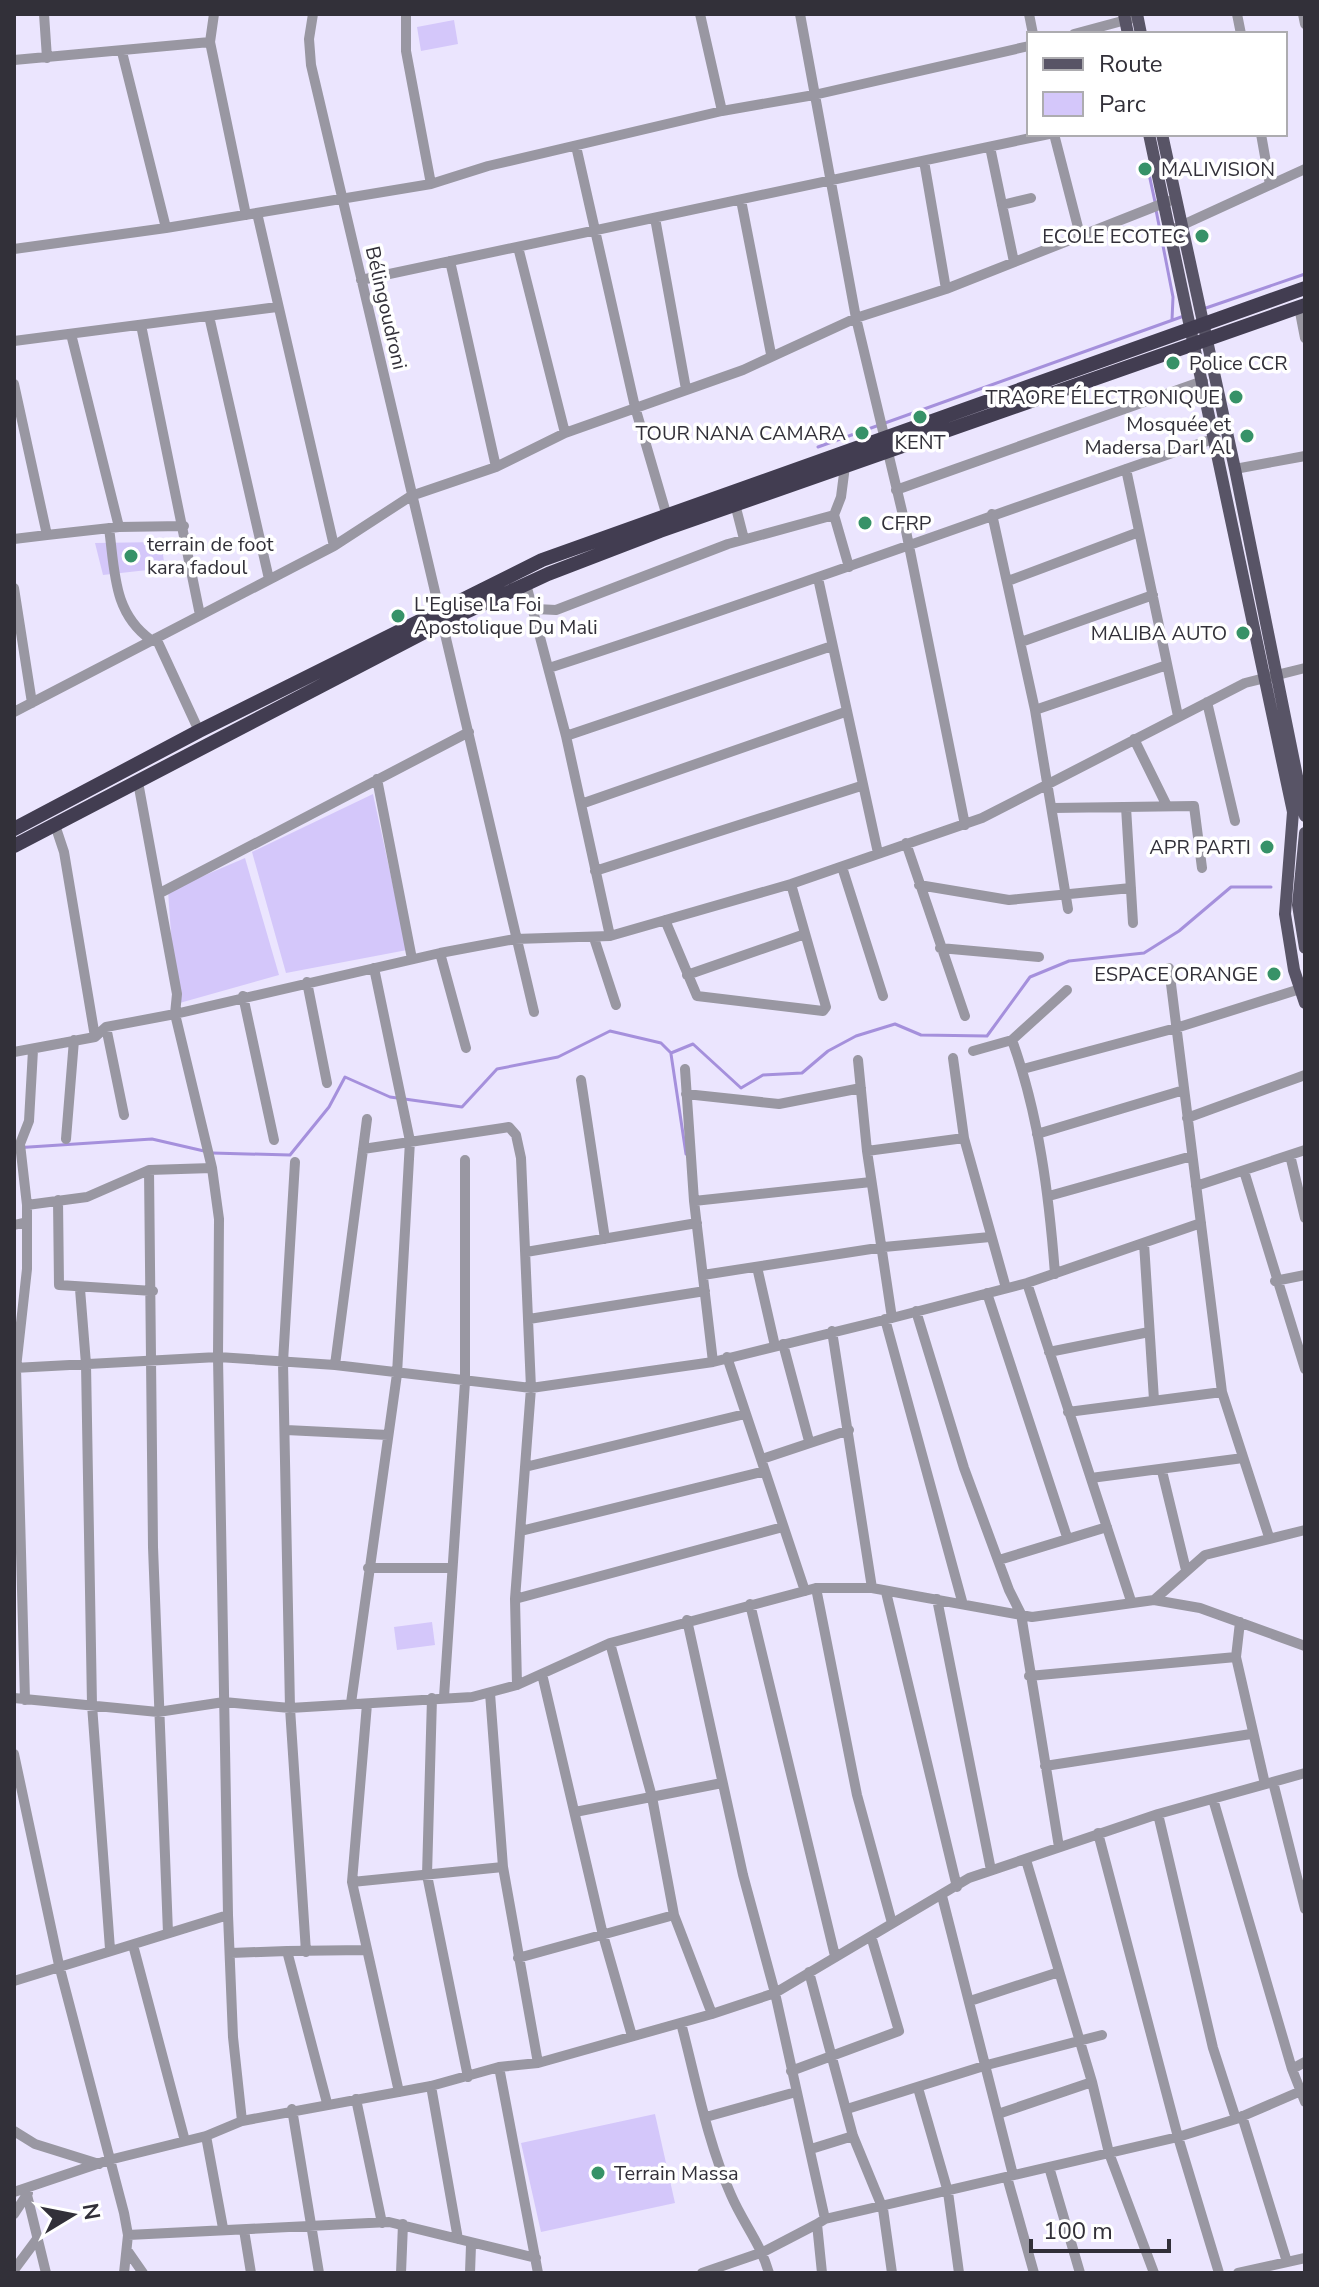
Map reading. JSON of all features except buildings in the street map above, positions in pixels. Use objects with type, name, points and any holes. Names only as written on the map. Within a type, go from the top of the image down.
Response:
[{"type":"highway","points":[[14,829],[199,731],[438,617],[735,504],[845,466],[885,444],[1305,288]]},
{"type":"highway","points":[[14,846],[138,782],[542,560],[666,513],[1201,342],[1302,306]]},
{"type":"main road","points":[[1150,136],[1169,201],[1197,326],[1235,469],[1293,812],[1285,914],[1305,1003]]},
{"type":"main road","points":[[1162,136],[1169,201]]},
{"type":"main road","points":[[1201,342],[1203,381],[1305,816]]},
{"type":"main road","points":[[1305,833],[1298,905],[1305,948]]},
{"type":"street","points":[[44,14],[47,58]]},
{"type":"street","points":[[214,14],[210,42],[334,546]]},
{"type":"street","name":"Bélingoudroni","points":[[313,14],[309,39],[311,65],[438,617],[469,732],[534,1012]]},
{"type":"street","points":[[700,14],[722,111]]},
{"type":"street","points":[[800,14],[856,318],[896,490],[965,825]]},
{"type":"street","points":[[1303,14],[1305,24]]},
{"type":"street","points":[[408,15],[406,51],[431,184]]},
{"type":"street","points":[[1080,32],[1131,16]]},
{"type":"street","points":[[14,60],[210,42]]},
{"type":"street","points":[[14,249],[166,228],[431,184],[488,166],[722,111],[814,95],[1027,46]]},
{"type":"street","points":[[122,52],[166,228]]},
{"type":"street","points":[[361,280],[1042,136]]},
{"type":"street","points":[[1053,136],[1080,235]]},
{"type":"street","points":[[1261,136],[1270,185]]},
{"type":"street","points":[[576,146],[635,407],[666,513]]},
{"type":"street","points":[[990,147],[1014,262]]},
{"type":"street","points":[[924,161],[946,289]]},
{"type":"street","points":[[1175,229],[1305,169]]},
{"type":"street","points":[[1002,205],[1031,198]]},
{"type":"street","points":[[741,200],[771,354]]},
{"type":"street","points":[[14,712],[334,546],[411,496],[496,467],[565,433],[743,370],[771,354],[856,318],[946,289],[1169,201]]},
{"type":"street","points":[[655,218],[686,389]]},
{"type":"street","points":[[518,247],[565,433]]},
{"type":"street","points":[[450,261],[496,467]]},
{"type":"street","points":[[1302,306],[1305,338]]},
{"type":"street","points":[[14,341],[277,307]]},
{"type":"street","points":[[209,316],[269,579]]},
{"type":"street","points":[[141,325],[200,615]]},
{"type":"street","points":[[71,334],[114,528],[119,603],[131,624],[154,639],[199,731]]},
{"type":"street","points":[[896,490],[1203,381]]},
{"type":"street","points":[[14,384],[47,535]]},
{"type":"street","points":[[549,668],[908,548],[992,514],[1216,438]]},
{"type":"street","points":[[1235,469],[1305,456]]},
{"type":"street","points":[[845,466],[841,497],[834,515],[849,567]]},
{"type":"street","points":[[1126,469],[1178,716]]},
{"type":"street","points":[[735,504],[744,539]]},
{"type":"street","points":[[992,514],[1035,710],[1068,909]]},
{"type":"street","points":[[536,609],[556,610],[744,539],[834,515]]},
{"type":"street","points":[[14,539],[114,528],[184,526]]},
{"type":"street","points":[[1008,581],[1139,532]]},
{"type":"street","points":[[818,578],[878,853]]},
{"type":"street","points":[[526,584],[536,609],[610,936]]},
{"type":"street","points":[[14,588],[32,703]]},
{"type":"street","points":[[1021,642],[1153,595]]},
{"type":"street","points":[[566,736],[832,646]]},
{"type":"street","points":[[1035,710],[1167,665]]},
{"type":"street","points":[[14,1052],[95,1037],[106,1027],[440,953],[515,939],[610,936],[791,884],[965,825],[1207,702],[1272,676],[1305,668]]},
{"type":"street","points":[[1207,702],[1235,821]]},
{"type":"street","points":[[581,804],[845,712]]},
{"type":"street","points":[[160,893],[469,732]]},
{"type":"street","points":[[1134,739],[1167,806]]},
{"type":"street","points":[[377,779],[412,959]]},
{"type":"street","points":[[138,782],[177,994],[175,1014],[202,1139],[212,1168],[219,1219],[218,1357],[228,1915],[233,2037],[242,2121]]},
{"type":"street","points":[[595,871],[861,786]]},
{"type":"street","points":[[1053,808],[1194,806],[1202,868]]},
{"type":"street","points":[[1126,807],[1133,923]]},
{"type":"street","points":[[55,825],[64,852],[95,1037]]},
{"type":"street","points":[[906,843],[965,1016]]},
{"type":"street","points":[[842,867],[883,996]]},
{"type":"street","points":[[665,920],[697,996],[823,1011],[826,1007],[791,884]]},
{"type":"street","points":[[919,885],[1009,900],[1066,891],[1131,888]]},
{"type":"street","points":[[687,975],[805,934]]},
{"type":"street","points":[[594,938],[616,1005]]},
{"type":"street","points":[[940,948],[1039,957]]},
{"type":"street","points":[[440,953],[466,1048]]},
{"type":"street","points":[[351,1703],[397,1374],[410,1141],[374,968]]},
{"type":"street","points":[[1169,968],[1222,1392],[1269,1537]]},
{"type":"street","points":[[307,982],[327,1083]]},
{"type":"street","points":[[1023,1069],[1176,1028],[1300,989]]},
{"type":"street","points":[[973,1051],[1012,1040],[1067,990]]},
{"type":"street","points":[[243,996],[274,1140]]},
{"type":"street","points":[[106,1027],[124,1115]]},
{"type":"street","points":[[66,1139],[74,1040]]},
{"type":"street","points":[[1012,1040],[1023,1069],[1049,1196],[1055,1274]]},
{"type":"street","points":[[33,1050],[29,1121],[21,1148],[27,1205],[27,1269],[15,1368],[20,1699],[158,1712],[224,1702],[290,1708],[490,1693],[517,1685],[610,1643],[811,1589],[872,1588],[962,1601],[1021,1614],[1043,1615],[1154,1600],[1200,1608],[1305,1646]]},
{"type":"street","points":[[953,1058],[964,1138],[1006,1288]]},
{"type":"street","points":[[858,1060],[871,1182],[884,1247],[888,1318],[962,1601]]},
{"type":"street","points":[[685,1069],[694,1201],[713,1362]]},
{"type":"street","points":[[1187,1118],[1305,1075]]},
{"type":"street","points":[[581,1080],[605,1239]]},
{"type":"street","points":[[686,1094],[779,1104],[861,1088]]},
{"type":"street","points":[[1037,1134],[1184,1090]]},
{"type":"street","points":[[335,1365],[367,1119]]},
{"type":"street","points":[[363,1149],[513,1130],[521,1158],[531,1388],[515,1599],[517,1685]]},
{"type":"street","points":[[867,1151],[964,1138]]},
{"type":"street","points":[[1196,1186],[1305,1150]]},
{"type":"street","points":[[1290,1155],[1305,1218]]},
{"type":"street","points":[[1049,1196],[1192,1156]]},
{"type":"street","points":[[465,1160],[465,1382],[452,1568],[438,1698],[427,1875],[468,2077]]},
{"type":"street","points":[[295,1162],[283,1362],[290,1708],[306,1952]]},
{"type":"street","points":[[27,1205],[87,1197],[149,1170],[212,1168]]},
{"type":"street","points":[[149,1170],[158,1712],[168,1933]]},
{"type":"street","points":[[1244,1171],[1275,1281],[1305,1369]]},
{"type":"street","points":[[694,1201],[871,1182]]},
{"type":"street","points":[[58,1200],[58,1280],[65,1288],[153,1291]]},
{"type":"street","points":[[14,1225],[27,1222]]},
{"type":"street","points":[[526,1252],[697,1223]]},
{"type":"street","points":[[15,1368],[218,1357],[335,1365],[531,1388],[713,1362],[1027,1283],[1201,1223]]},
{"type":"street","points":[[703,1275],[884,1247],[990,1237]]},
{"type":"street","points":[[1144,1243],[1154,1400]]},
{"type":"street","points":[[1144,1243],[1154,1400]]},
{"type":"street","points":[[757,1267],[809,1441]]},
{"type":"street","points":[[1275,1281],[1305,1275]]},
{"type":"street","points":[[1027,1283],[1131,1601]]},
{"type":"street","points":[[80,1289],[86,1364],[92,1705],[110,1949]]},
{"type":"street","points":[[529,1319],[705,1291]]},
{"type":"street","points":[[987,1293],[1067,1537]]},
{"type":"street","points":[[916,1311],[964,1468],[1021,1614],[1059,1847]]},
{"type":"street","points":[[832,1331],[872,1588]]},
{"type":"street","points":[[1049,1352],[1149,1332]]},
{"type":"street","points":[[727,1357],[783,1527],[811,1589],[857,1795],[892,1923]]},
{"type":"street","points":[[1068,1412],[1222,1392]]},
{"type":"street","points":[[525,1467],[745,1414]]},
{"type":"street","points":[[286,1430],[388,1435]]},
{"type":"street","points":[[762,1459],[849,1430]]},
{"type":"street","points":[[1091,1478],[1243,1458]]},
{"type":"street","points":[[521,1531],[765,1471]]},
{"type":"street","points":[[1162,1471],[1186,1570]]},
{"type":"street","points":[[515,1599],[783,1527]]},
{"type":"street","points":[[999,1560],[1107,1527]]},
{"type":"street","points":[[1154,1600],[1205,1555],[1305,1530]]},
{"type":"street","points":[[368,1568],[452,1568]]},
{"type":"street","points":[[886,1592],[957,1887]]},
{"type":"street","points":[[937,1599],[991,1870]]},
{"type":"street","points":[[750,1604],[835,1956]]},
{"type":"street","points":[[687,1620],[722,1783],[811,2149],[821,2222],[822,2273]]},
{"type":"street","points":[[1240,1622],[1236,1657],[1251,1734],[1269,1783],[1305,1909]]},
{"type":"street","points":[[610,1643],[652,1797],[674,1915],[712,2014]]},
{"type":"street","points":[[1029,1676],[1236,1657]]},
{"type":"street","points":[[542,1674],[603,1935],[632,2036]]},
{"type":"street","points":[[490,1693],[503,1867],[538,2063]]},
{"type":"street","points":[[367,1704],[352,1882],[399,2092]]},
{"type":"street","points":[[1045,1766],[1251,1734]]},
{"type":"street","points":[[14,1754],[104,2162],[128,2235],[124,2273]]},
{"type":"street","points":[[14,2192],[28,2192],[104,2162],[206,2136],[242,2121],[292,2109],[431,2086],[499,2067],[538,2063],[712,2014],[775,1993],[969,1878],[1158,1814],[1305,1773]]},
{"type":"street","points":[[575,1812],[722,1783]]},
{"type":"street","points":[[1213,1799],[1292,2069],[1305,2102]]},
{"type":"street","points":[[1158,1814],[1213,2048],[1287,2262]]},
{"type":"street","points":[[1098,1833],[1178,2137],[1219,2273]]},
{"type":"street","points":[[1026,1860],[1092,2082],[1109,2153],[1154,2273]]},
{"type":"street","points":[[352,1882],[503,1867]]},
{"type":"street","points":[[942,1896],[987,2065],[1034,2273]]},
{"type":"street","points":[[14,1981],[228,1915]]},
{"type":"street","points":[[518,1958],[674,1915]]},
{"type":"street","points":[[791,2071],[899,2031],[871,1936]]},
{"type":"street","points":[[133,1945],[185,2141]]},
{"type":"street","points":[[231,1953],[366,1950]]},
{"type":"street","points":[[287,1951],[327,2103]]},
{"type":"street","points":[[809,1972],[853,2136],[883,2209],[892,2273]]},
{"type":"street","points":[[970,2001],[1059,1972]]},
{"type":"street","points":[[681,2023],[731,2197],[763,2252],[769,2273]]},
{"type":"street","points":[[847,2109],[987,2065],[1102,2035]]},
{"type":"street","points":[[1292,2069],[1305,2062]]},
{"type":"street","points":[[499,2067],[538,2273]]},
{"type":"street","points":[[998,2114],[1092,2082]]},
{"type":"street","points":[[431,2086],[458,2239]]},
{"type":"street","points":[[918,2088],[948,2192],[959,2273]]},
{"type":"street","points":[[702,2273],[763,2252],[821,2222],[1178,2137],[1239,2117],[1301,2091]]},
{"type":"street","points":[[706,2117],[796,2092]]},
{"type":"street","points":[[356,2099],[382,2223]]},
{"type":"street","points":[[292,2109],[319,2273]]},
{"type":"street","points":[[14,2131],[35,2144],[104,2162]]},
{"type":"street","points":[[206,2136],[223,2228]]},
{"type":"street","points":[[811,2149],[853,2136]]},
{"type":"street","points":[[1049,2167],[1080,2273]]},
{"type":"street","points":[[14,2214],[28,2192]]},
{"type":"street","points":[[28,2192],[46,2273]]},
{"type":"street","points":[[128,2235],[223,2228],[244,2230],[403,2224],[471,2245],[536,2258]]},
{"type":"street","points":[[401,2273],[403,2224]]},
{"type":"street","points":[[244,2230],[251,2273]]},
{"type":"street","points":[[14,2270],[37,2239]]},
{"type":"street","points":[[470,2273],[471,2245]]},
{"type":"street","points":[[127,2250],[143,2273]]},
{"type":"street","points":[[1238,2273],[1305,2258]]},
{"type":"green space","points":[[454,20],[458,44],[421,51],[417,27]]},
{"type":"green space","name":"terrain de foot kara fadoul","points":[[161,542],[165,568],[103,575],[95,543]]},
{"type":"green space","points":[[373,794],[407,950],[286,973],[252,852]]},
{"type":"green space","points":[[245,858],[279,975],[176,1004],[168,891]]},
{"type":"green space","points":[[432,1622],[435,1645],[397,1650],[394,1627]]},
{"type":"green space","name":"Terrain Massa","points":[[655,2114],[675,2203],[541,2232],[521,2143]]},
{"type":"waterway","points":[[1149,174],[1155,202]]},
{"type":"waterway","points":[[1156,210],[1173,297],[1172,320]]},
{"type":"waterway","points":[[1203,309],[1305,274]]},
{"type":"waterway","points":[[818,447],[1184,316]]},
{"type":"waterway","points":[[212,1153],[290,1155],[329,1107],[345,1077],[390,1097],[462,1107],[497,1069],[558,1057],[610,1031],[661,1043],[671,1053],[693,1044],[741,1088],[763,1075],[802,1073],[828,1051],[856,1036],[895,1024],[921,1035],[987,1036],[1030,977],[1069,961],[1144,953],[1179,931],[1231,887],[1271,887]]},
{"type":"waterway","points":[[671,1054],[686,1154]]},
{"type":"waterway","points":[[14,1148],[152,1139],[204,1151]]},
{"type":"place","name":"MALIVISION","points":[[1145,169]]},
{"type":"place","name":"ECOLE ECOTEC","points":[[1202,236]]},
{"type":"place","name":"Police CCR","points":[[1173,363]]},
{"type":"place","name":"TRAORE ÉLECTRONIQUE","points":[[1236,397]]},
{"type":"place","name":"KENT","points":[[920,417]]},
{"type":"place","name":"TOUR NANA CAMARA","points":[[862,433]]},
{"type":"place","name":"Mosquée et Madersa Darl Al","points":[[1247,436]]},
{"type":"place","name":"CFRP","points":[[865,523]]},
{"type":"place","name":"terrain de foot kara fadoul","points":[[131,556]]},
{"type":"place","name":"L'Eglise La Foi Apostolique Du Mali","points":[[398,616]]},
{"type":"place","name":"MALIBA AUTO","points":[[1243,633]]},
{"type":"place","name":"APR PARTI","points":[[1267,847]]},
{"type":"place","name":"ESPACE ORANGE","points":[[1274,974]]},
{"type":"place","name":"Terrain Massa","points":[[598,2173]]}]
